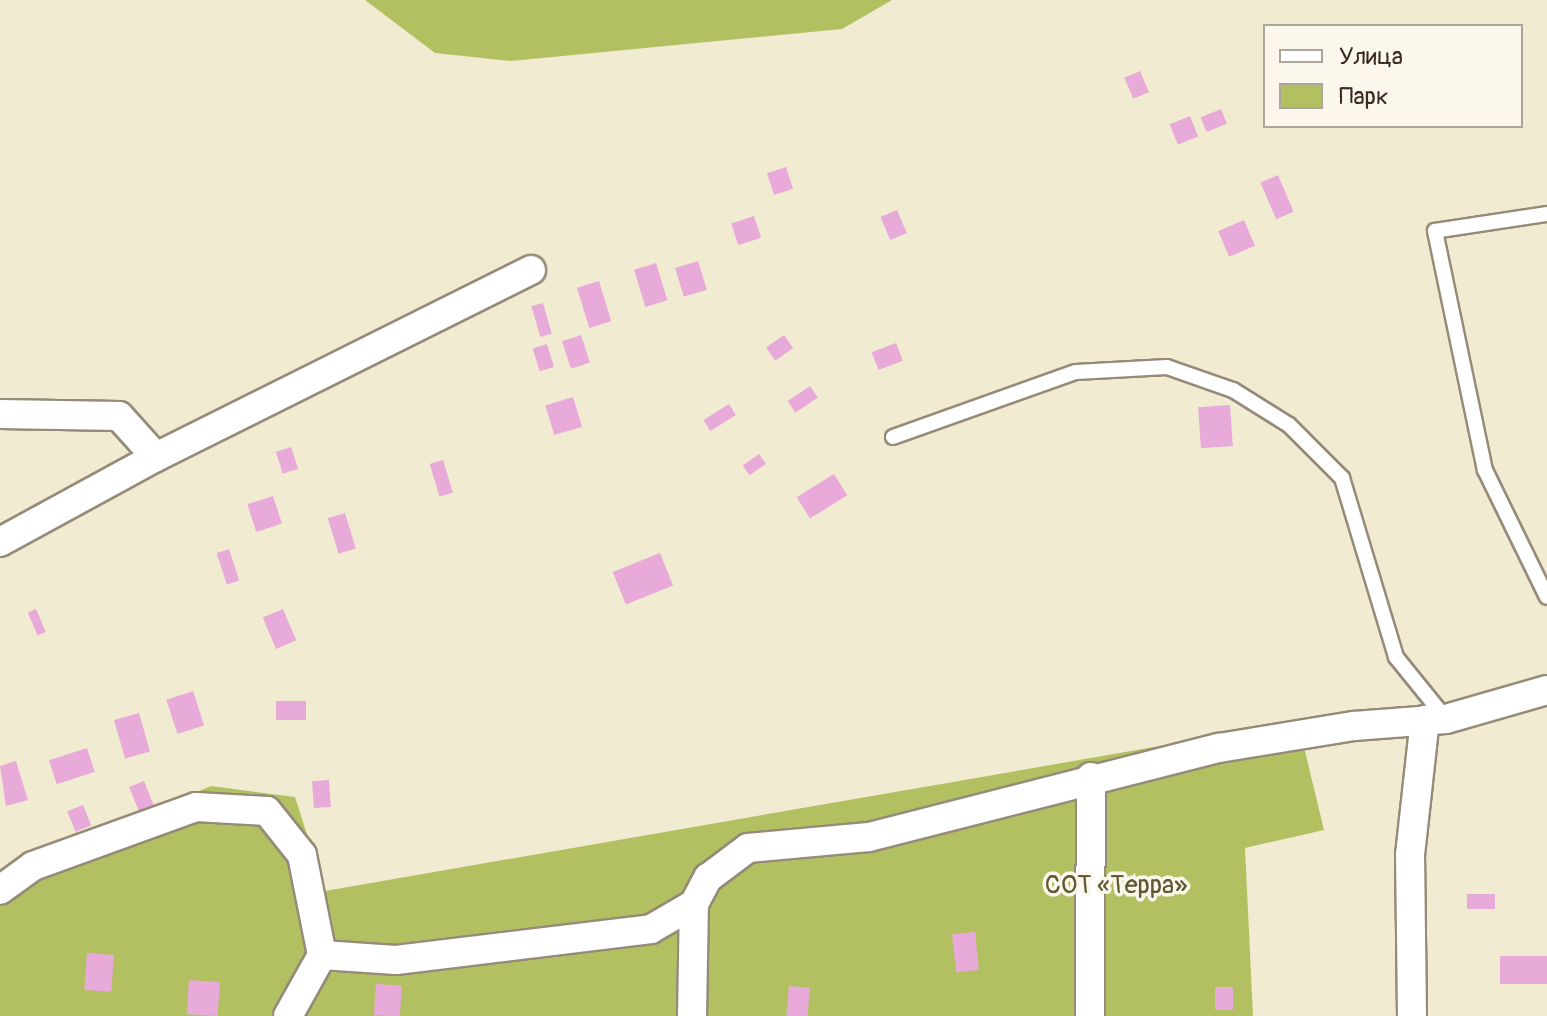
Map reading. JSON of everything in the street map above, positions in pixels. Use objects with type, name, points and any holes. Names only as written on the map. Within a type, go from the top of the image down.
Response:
[{"type":"street","points":[[0,542],[156,457],[531,270]]},
{"type":"street","points":[[0,414],[119,416],[156,457]]},
{"type":"street","points":[[322,955],[396,960],[632,932],[672,920],[694,904],[708,878],[748,848],[869,837],[1091,777],[1219,748],[1435,719],[1547,690]]},
{"type":"street","points":[[1412,1016],[1410,855],[1435,719]]},
{"type":"street","points":[[1090,1016],[1091,777]]},
{"type":"street","points":[[0,890],[33,866],[196,807],[267,811],[302,855],[322,955],[288,1016]]},
{"type":"street","points":[[692,1016],[694,904]]},
{"type":"lane","points":[[1547,214],[1435,231],[1485,470],[1547,597]]},
{"type":"lane","points":[[893,437],[1076,372],[1167,367],[1233,390],[1289,425],[1342,478],[1396,657],[1435,719]]},
{"type":"green space","points":[[365,0],[892,0],[842,29],[511,61],[435,53]]},
{"type":"green space","name":"СОТ «Терра»","points":[[1298,722],[1324,830],[1245,848],[1253,1016],[0,1016],[0,873],[211,786],[295,797],[325,891]]},
{"type":"building","points":[[1140,71],[1149,92],[1133,99],[1124,78]]},
{"type":"building","points":[[1221,109],[1227,124],[1207,132],[1201,117]]},
{"type":"building","points":[[1190,116],[1198,136],[1178,145],[1170,124]]},
{"type":"building","points":[[786,167],[793,189],[774,195],[767,173]]},
{"type":"building","points":[[1278,175],[1294,212],[1276,219],[1261,182]]},
{"type":"building","points":[[897,210],[907,233],[890,240],[880,217]]},
{"type":"building","points":[[754,216],[761,238],[738,245],[731,223]]},
{"type":"building","points":[[1244,220],[1255,246],[1229,257],[1218,231]]},
{"type":"building","points":[[698,261],[707,290],[684,297],[675,268]]},
{"type":"building","points":[[656,263],[667,300],[645,307],[634,270]]},
{"type":"building","points":[[599,281],[611,321],[589,328],[577,288]]},
{"type":"building","points":[[543,303],[552,334],[540,337],[531,306]]},
{"type":"building","points":[[581,335],[590,363],[571,369],[562,341]]},
{"type":"building","points":[[784,335],[793,348],[775,361],[766,348]]},
{"type":"building","points":[[896,343],[903,361],[879,370],[872,352]]},
{"type":"building","points":[[547,344],[554,367],[540,371],[533,348]]},
{"type":"building","points":[[810,386],[818,398],[795,413],[788,401]]},
{"type":"building","points":[[573,397],[582,427],[554,435],[545,405]]},
{"type":"building","points":[[729,404],[736,415],[710,431],[704,420]]},
{"type":"building","points":[[1230,405],[1233,446],[1201,448],[1198,407]]},
{"type":"building","points":[[291,447],[298,469],[283,474],[276,452]]},
{"type":"building","points":[[759,454],[766,464],[749,475],[743,465]]},
{"type":"building","points":[[443,460],[453,493],[440,497],[430,464]]},
{"type":"building","points":[[834,474],[847,495],[810,519],[797,497]]},
{"type":"building","points":[[273,496],[282,524],[256,532],[247,504]]},
{"type":"building","points":[[345,513],[356,548],[339,554],[328,518]]},
{"type":"building","points":[[229,549],[239,580],[227,584],[217,553]]},
{"type":"building","points":[[660,553],[673,585],[626,605],[613,572]]},
{"type":"building","points":[[36,609],[46,632],[37,636],[28,613]]},
{"type":"building","points":[[283,609],[296,640],[276,649],[263,618]]},
{"type":"building","points":[[193,691],[204,725],[177,734],[166,700]]},
{"type":"building","points":[[276,701],[306,701],[306,720],[276,720]]},
{"type":"building","points":[[139,713],[150,751],[125,759],[114,720]]},
{"type":"building","points":[[87,748],[95,772],[57,784],[49,760]]},
{"type":"building","points":[[16,761],[28,800],[6,806],[0,766]]},
{"type":"building","points":[[329,780],[331,807],[314,808],[312,781]]},
{"type":"building","points":[[144,781],[155,808],[140,814],[129,787]]},
{"type":"building","points":[[83,805],[91,825],[75,832],[67,811]]},
{"type":"building","points":[[1467,894],[1495,894],[1495,909],[1467,909]]},
{"type":"building","points":[[975,932],[979,970],[956,972],[952,934]]},
{"type":"building","points":[[87,953],[114,955],[111,992],[84,990]]},
{"type":"building","points":[[1500,956],[1547,956],[1547,984],[1500,984]]},
{"type":"building","points":[[189,980],[220,982],[218,1016],[187,1014]]},
{"type":"building","points":[[376,984],[402,986],[400,1016],[374,1015]]},
{"type":"building","points":[[789,986],[810,988],[807,1016],[786,1016]]},
{"type":"building","points":[[1215,987],[1233,987],[1233,1010],[1215,1010]]}]
